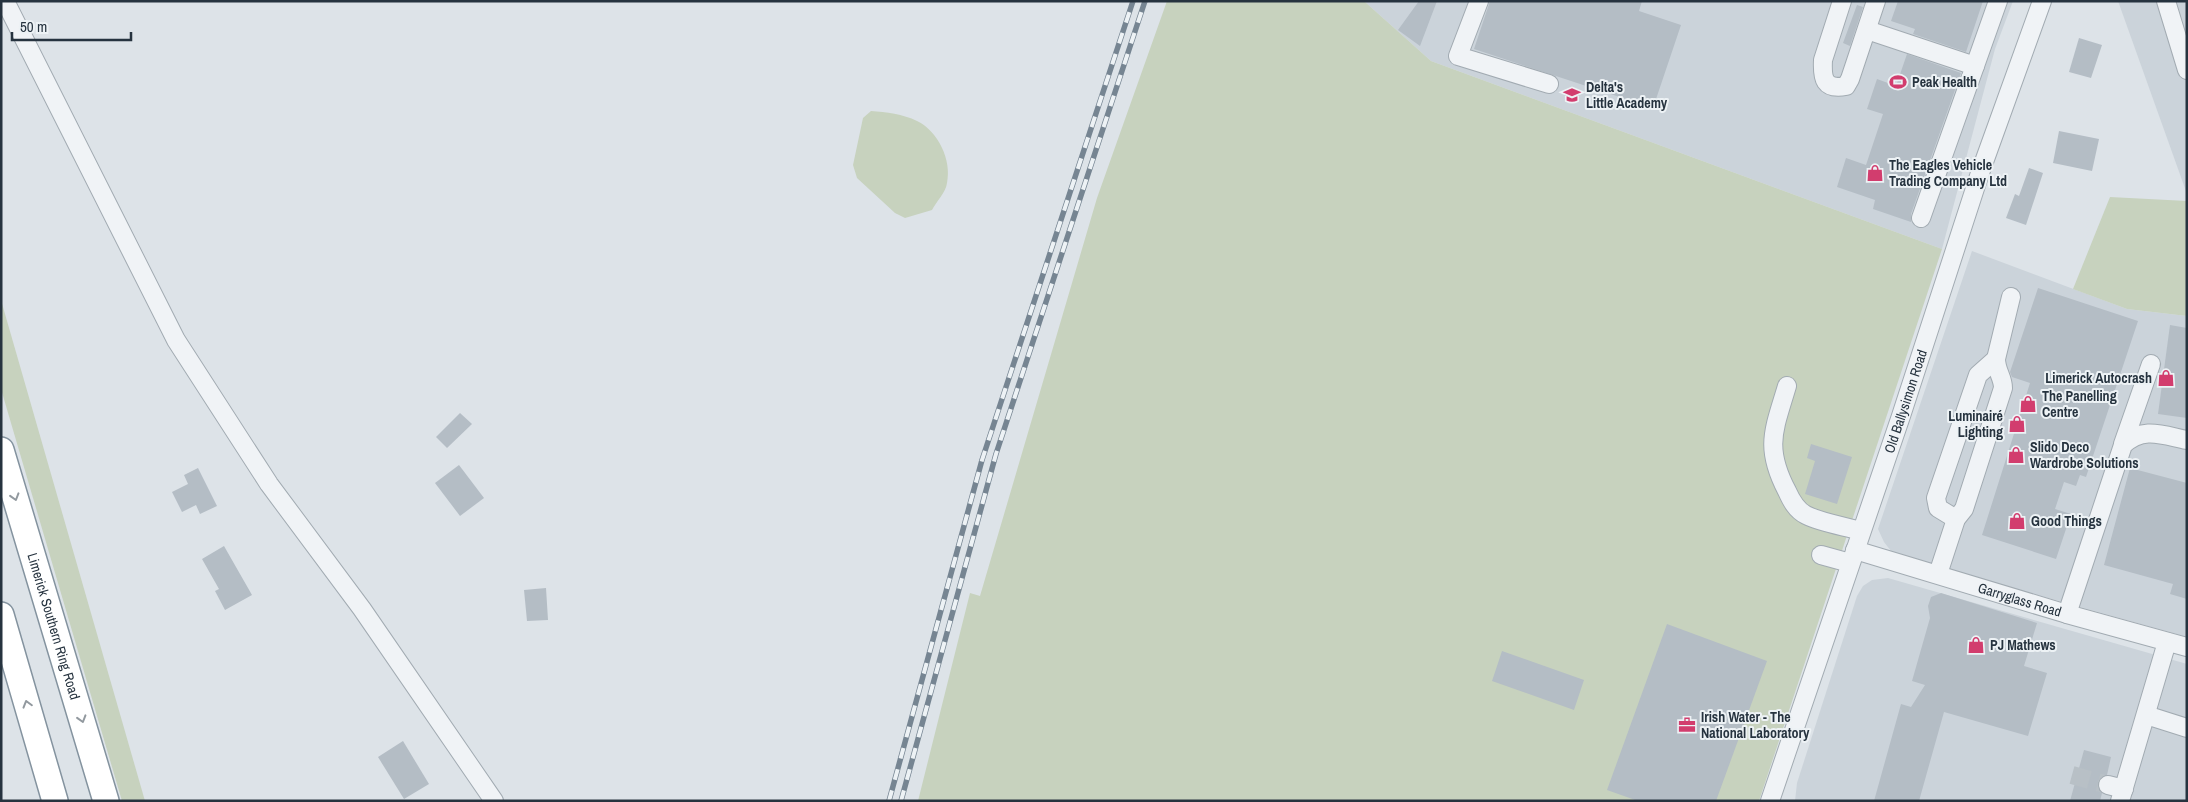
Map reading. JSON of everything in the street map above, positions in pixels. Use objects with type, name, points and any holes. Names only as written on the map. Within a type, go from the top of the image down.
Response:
[{"type":"highway","name":"Limerick Southern Ring Road","points":[[1,450],[106,801]]},
{"type":"highway","points":[[1,615],[55,801]]},
{"type":"street","points":[[5,1],[176,340],[269,484],[362,609],[494,801]]},
{"type":"street","points":[[1479,1],[1458,56],[1549,84]]},
{"type":"street","points":[[1842,1],[1823,60],[1824,80],[1829,85],[1838,88],[1846,86],[1876,1]]},
{"type":"street","points":[[1921,218],[1998,1]]},
{"type":"street","name":"Old Ballysimon Road","points":[[1770,801],[1862,531],[1980,173],[2042,1]]},
{"type":"street","points":[[2166,1],[2187,70]]},
{"type":"street","points":[[1867,30],[1975,66]]},
{"type":"street","points":[[1938,574],[1956,519],[1964,509],[2003,388],[2003,380],[1996,369],[1996,359],[2011,297]]},
{"type":"street","points":[[1956,519],[1938,508],[1936,498],[1978,375],[1996,359]]},
{"type":"street","points":[[2066,614],[2151,364]]},
{"type":"street","points":[[1787,386],[1772,436],[1772,449],[1774,463],[1787,491],[1798,510],[1807,515],[1862,531]]},
{"type":"street","points":[[2123,445],[2137,434],[2148,433],[2187,440]]},
{"type":"street","name":"Garryglass Road","points":[[1821,555],[1853,557],[1938,574],[2066,614],[2187,648]]},
{"type":"street","points":[[2117,792],[2146,715],[2167,642]]},
{"type":"street","points":[[2146,715],[2187,728]]},
{"type":"shaded area","points":[[1364,1],[2013,1],[1995,49],[1942,249],[1431,61]]},
{"type":"shaded area","points":[[2118,1],[2187,1],[2187,194]]},
{"type":"shaded area","points":[[1972,251],[2127,309],[2187,316],[2187,637],[1899,556],[1891,551],[1884,542],[1878,529]]},
{"type":"shaded area","points":[[1888,578],[2187,664],[2187,801],[1795,801],[1797,783],[1857,596],[1863,586],[1872,580]]},
{"type":"green space","points":[[1167,1],[1364,1],[1431,61],[1942,249],[1759,801],[918,801],[970,593],[980,596],[1097,198]]},
{"type":"green space","points":[[871,111],[894,114],[917,121],[931,132],[942,147],[947,165],[947,183],[945,190],[932,210],[905,218],[895,213],[857,178],[853,165],[863,118]]},
{"type":"green space","points":[[2110,197],[2187,201],[2187,316],[2127,309],[2073,289]]},
{"type":"green space","points":[[1,300],[145,801],[122,801],[1,389]]},
{"type":"building","points":[[1419,1],[1437,1],[1420,46],[1398,30]]},
{"type":"building","points":[[1490,1],[1642,1],[1639,11],[1681,25],[1653,108],[1474,49]]},
{"type":"building","points":[[1898,1],[1983,1],[1966,52],[1913,34],[1915,29],[1891,21]]},
{"type":"building","points":[[1857,5],[1863,7],[1850,46],[1843,43]]},
{"type":"building","points":[[2079,38],[2102,45],[2091,78],[2069,72]]},
{"type":"building","points":[[1907,54],[1961,73],[1911,214],[1911,222],[1873,209],[1875,200],[1837,187],[1846,158],[1866,165],[1883,114],[1867,109],[1877,79],[1896,86]]},
{"type":"building","points":[[2059,131],[2099,139],[2092,171],[2053,163]]},
{"type":"building","points":[[2029,168],[2043,173],[2026,225],[2006,218],[2015,194],[2019,196]]},
{"type":"building","points":[[2038,288],[2138,321],[2086,477],[2080,475],[2076,486],[2064,482],[2055,509],[2071,514],[2056,559],[1982,535],[2030,383],[2012,377],[2010,372]]},
{"type":"building","points":[[2170,325],[2187,328],[2187,418],[2158,414]]},
{"type":"building","points":[[460,413],[472,424],[447,448],[436,437]]},
{"type":"building","points":[[1811,444],[1852,457],[1837,504],[1805,494],[1815,461],[1807,458]]},
{"type":"building","points":[[459,465],[484,498],[460,516],[435,483]]},
{"type":"building","points":[[198,468],[217,506],[200,514],[196,505],[182,512],[172,492],[188,484],[184,475]]},
{"type":"building","points":[[2130,468],[2187,483],[2187,599],[2170,594],[2173,584],[2104,565]]},
{"type":"building","points":[[224,546],[252,595],[225,610],[215,591],[219,589],[202,559]]},
{"type":"building","points":[[546,588],[548,620],[527,621],[524,590]]},
{"type":"building","name":"PJ Mathews","points":[[1941,593],[2037,623],[2024,666],[2047,673],[2028,736],[1944,712],[1919,801],[1874,801],[1901,704],[1911,707],[1925,685],[1912,681],[1930,618],[1928,606],[1931,597]]},
{"type":"building","name":"Irish Water - The National Laboratory","points":[[1667,624],[1767,661],[1716,801],[1638,801],[1607,790]]},
{"type":"building","points":[[1502,651],[1584,680],[1574,710],[1492,681]]},
{"type":"building","points":[[403,741],[429,784],[404,799],[378,757]]},
{"type":"building","points":[[2084,750],[2111,757],[2107,775],[2101,777],[2098,782],[2098,788],[2102,793],[2100,801],[2070,801]]},
{"type":"tunnel","points":[[2072,775],[2108,785]]},
{"type":"railway","points":[[889,801],[982,460],[1133,1]]},
{"type":"railway","points":[[901,801],[996,454],[1145,1]]},
{"type":"place","name":"Peak Health","points":[[1898,82]]},
{"type":"place","name":"Delta's Little Academy","points":[[1572,95]]},
{"type":"place","name":"The Eagles Vehicle Trading Company Ltd","points":[[1875,173]]},
{"type":"place","name":"Limerick Autocrash","points":[[2166,378]]},
{"type":"place","name":"The Panelling Centre","points":[[2028,404]]},
{"type":"place","name":"Luminairé Lighting","points":[[2017,424]]},
{"type":"place","name":"Slido Deco Wardrobe Solutions","points":[[2016,455]]},
{"type":"place","name":"Good Things","points":[[2017,521]]},
{"type":"place","name":"PJ Mathews","points":[[1976,645]]},
{"type":"place","name":"Irish Water - The National Laboratory","points":[[1687,725]]}]
